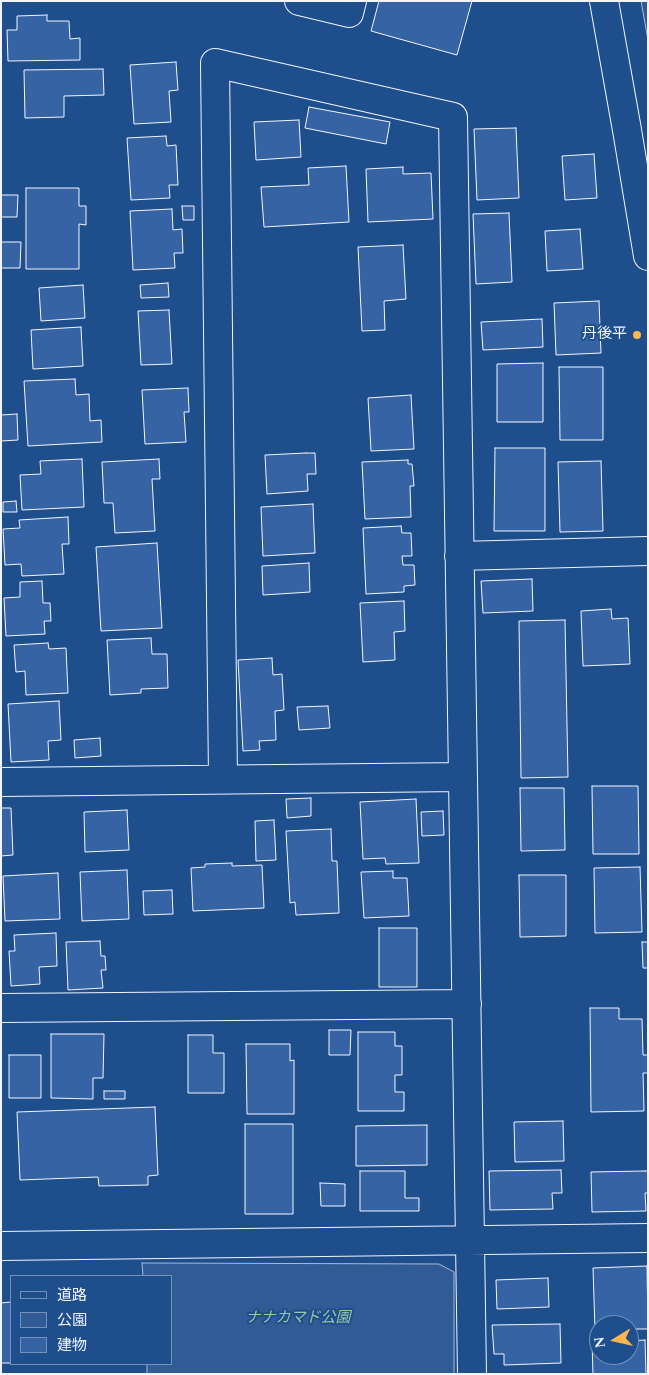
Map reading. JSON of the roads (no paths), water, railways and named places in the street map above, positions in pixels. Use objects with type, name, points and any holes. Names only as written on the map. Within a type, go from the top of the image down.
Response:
[{"type":"street","points":[[299,1],[349,13],[352,1]]},
{"type":"street","points":[[604,1],[648,256]]},
{"type":"street","points":[[223,779],[215,62],[453,117],[472,1374]]},
{"type":"street","points":[[459,556],[648,552]]},
{"type":"street","points":[[1,782],[463,777]]},
{"type":"street","points":[[1,1008],[467,1004]]},
{"type":"street","points":[[1,1246],[648,1238]]},
{"type":"place","name":"丹後平","points":[[637,335]]},
{"type":"park label","name":"ナナカマド公園","points":[[298,1319]]}]
